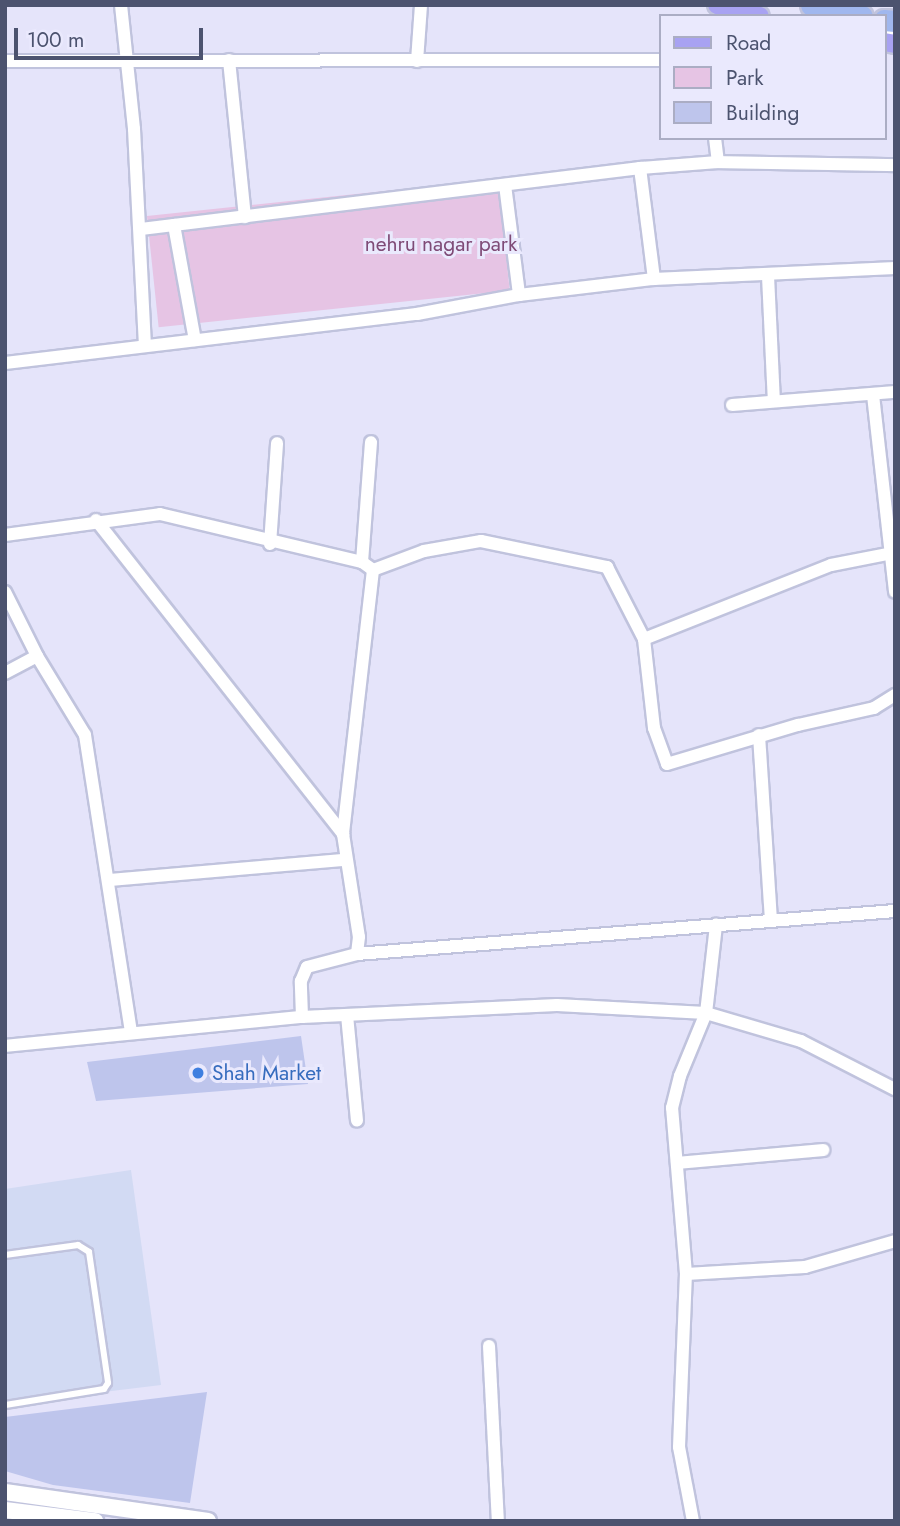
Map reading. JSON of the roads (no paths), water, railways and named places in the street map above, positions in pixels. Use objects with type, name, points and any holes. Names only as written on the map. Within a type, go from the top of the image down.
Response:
[{"type":"highway","points":[[811,5],[853,14]]},
{"type":"main road","points":[[717,5],[752,14]]},
{"type":"main road","points":[[6,1492],[85,1501],[208,1521]]},
{"type":"main road","points":[[5,1510],[87,1520]]},
{"type":"street","points":[[121,5],[129,60],[141,229],[145,345]]},
{"type":"street","points":[[417,61],[421,5]]},
{"type":"street","points":[[229,60],[246,217]]},
{"type":"street","points":[[5,61],[659,60]]},
{"type":"street","points":[[715,140],[718,162]]},
{"type":"street","points":[[141,229],[718,162],[895,165]]},
{"type":"street","points":[[640,169],[654,279]]},
{"type":"street","points":[[505,185],[519,295]]},
{"type":"street","points":[[174,225],[195,340]]},
{"type":"street","points":[[5,363],[417,314],[519,295],[654,279],[895,268]]},
{"type":"street","points":[[768,275],[774,401]]},
{"type":"street","points":[[732,405],[895,392]]},
{"type":"street","points":[[873,395],[895,592]]},
{"type":"street","points":[[357,954],[359,937],[343,834],[367,566],[371,442]]},
{"type":"street","points":[[270,544],[277,443]]},
{"type":"street","points":[[5,535],[96,520],[169,515],[270,544],[367,566],[424,551],[481,541],[602,565],[627,601],[644,639],[654,728],[663,761],[678,764],[759,735],[874,708],[895,695]]},
{"type":"street","points":[[96,520],[343,834]]},
{"type":"street","points":[[644,639],[831,565],[892,553]]},
{"type":"street","points":[[5,592],[37,656],[85,735],[110,880],[131,1031]]},
{"type":"street","points":[[5,673],[37,656]]},
{"type":"street","points":[[759,735],[771,919]]},
{"type":"street","points":[[110,880],[345,860]]},
{"type":"street","points":[[302,1017],[301,981],[307,967],[357,954],[895,911]]},
{"type":"street","points":[[693,1521],[679,1447],[686,1274],[674,1097],[705,1013],[716,925]]},
{"type":"street","points":[[5,1046],[131,1031],[302,1017],[587,1004],[705,1013],[801,1041],[895,1089]]},
{"type":"street","points":[[347,1015],[357,1121]]},
{"type":"street","points":[[677,1163],[823,1150]]},
{"type":"street","points":[[686,1274],[804,1267],[895,1241]]},
{"type":"street","points":[[489,1346],[498,1521]]},
{"type":"lane","points":[[5,1255],[78,1245],[89,1252],[108,1383],[104,1390],[5,1405]]},
{"type":"lane","points":[[85,1501],[87,1520]]},
{"type":"place","name":"Shah Market","points":[[198,1073]]},
{"type":"park label","name":"nehru nagar park","points":[[441,244]]}]
